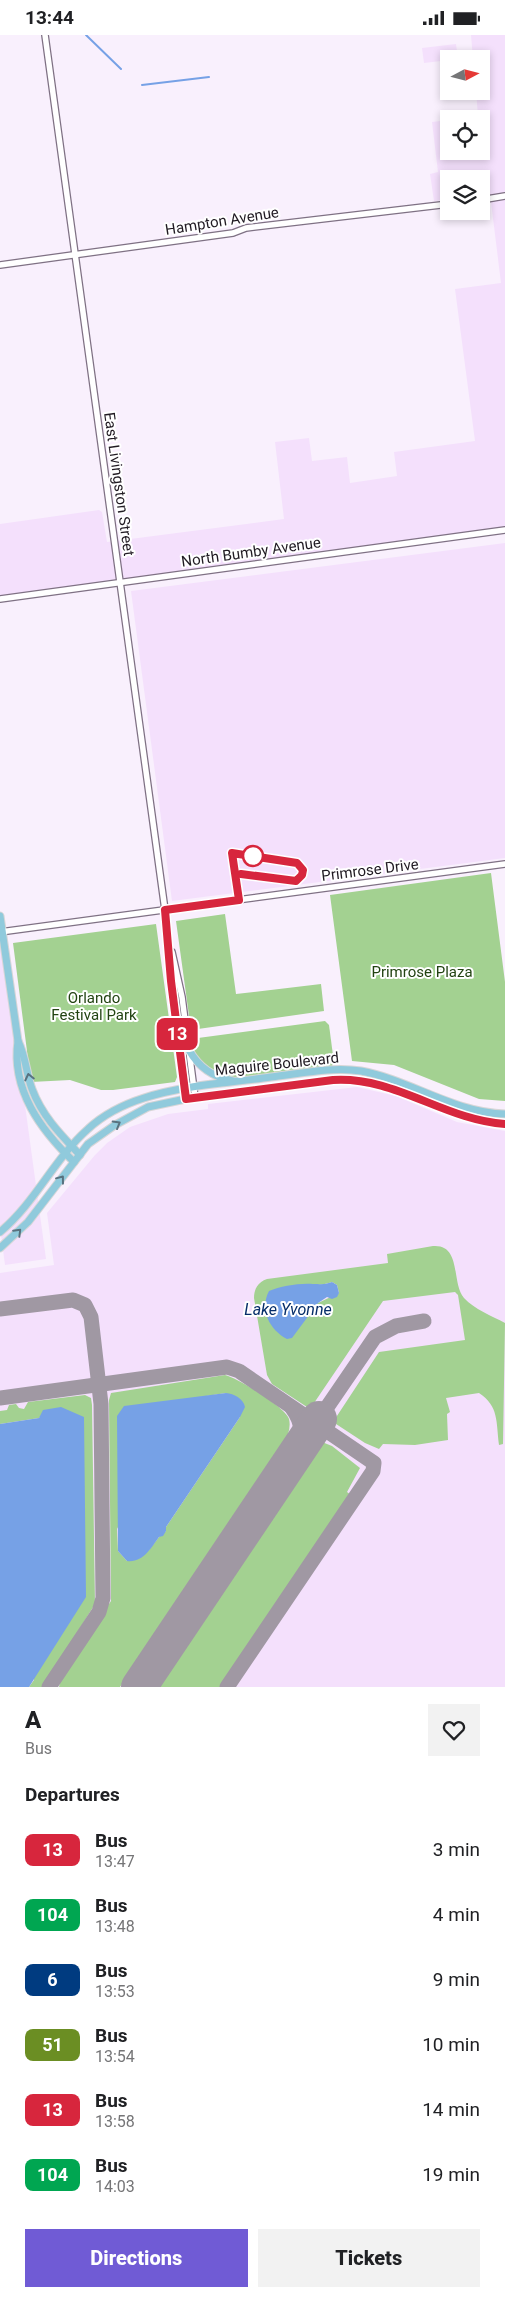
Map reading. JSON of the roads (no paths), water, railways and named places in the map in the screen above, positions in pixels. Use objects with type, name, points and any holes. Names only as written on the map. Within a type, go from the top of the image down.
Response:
[{"type":"main road","points":[[0,916],[18,1041],[16,1057],[24,1094],[35,1116],[74,1162]]},
{"type":"main road","points":[[18,1041],[26,1057],[28,1074],[39,1105],[50,1122],[80,1155]]},
{"type":"main road","points":[[189,1050],[194,1059],[208,1072],[224,1079],[238,1081]]},
{"type":"main road","name":"Maguire Boulevard","points":[[0,1232],[19,1213],[71,1145],[90,1127],[125,1106],[143,1098],[238,1081],[320,1071],[359,1070],[394,1079],[472,1109],[505,1114]]},
{"type":"main road","name":"Maguire Boulevard","points":[[0,1248],[28,1222],[74,1162],[97,1136],[148,1107],[195,1097],[333,1080],[351,1080],[398,1090],[470,1119],[505,1124]]},
{"type":"street","name":"East Livingston Street","points":[[45,35],[165,910],[171,981],[186,1099]]},
{"type":"street","points":[[490,198],[505,196]]},
{"type":"street","name":"Hampton Avenue","points":[[0,265],[233,233],[246,228],[392,209],[440,205]]},
{"type":"street","name":"North Bumby Avenue","points":[[0,599],[505,530]]},
{"type":"street","name":"Primrose Drive","points":[[1,932],[505,865]]},
{"type":"street","name":"East Livingston Street","points":[[168,935],[182,997],[189,1050]]},
{"type":"street","points":[[189,1050],[195,1097]]},
{"type":"water","name":"Lake Yvonne","points":[[332,1282],[337,1285],[339,1293],[337,1297],[332,1299],[327,1297],[318,1303],[292,1338],[287,1339],[271,1325],[265,1305],[269,1291],[290,1285],[327,1284]]},
{"type":"water","points":[[226,1393],[238,1397],[244,1404],[245,1407],[240,1417],[166,1527],[163,1536],[159,1537],[150,1550],[138,1560],[127,1561],[118,1551],[117,1416],[124,1406]]},
{"type":"water","points":[[61,1407],[84,1417],[86,1597],[29,1687],[0,1687],[0,1424],[39,1418],[43,1410]]},
{"type":"waterway","points":[[86,35],[121,69]]},
{"type":"waterway","points":[[142,85],[209,77]]},
{"type":"park label","name":"Primrose Plaza","points":[[422,972]]},
{"type":"park label","name":"Orlando Festival Park","points":[[94,1006]]}]
